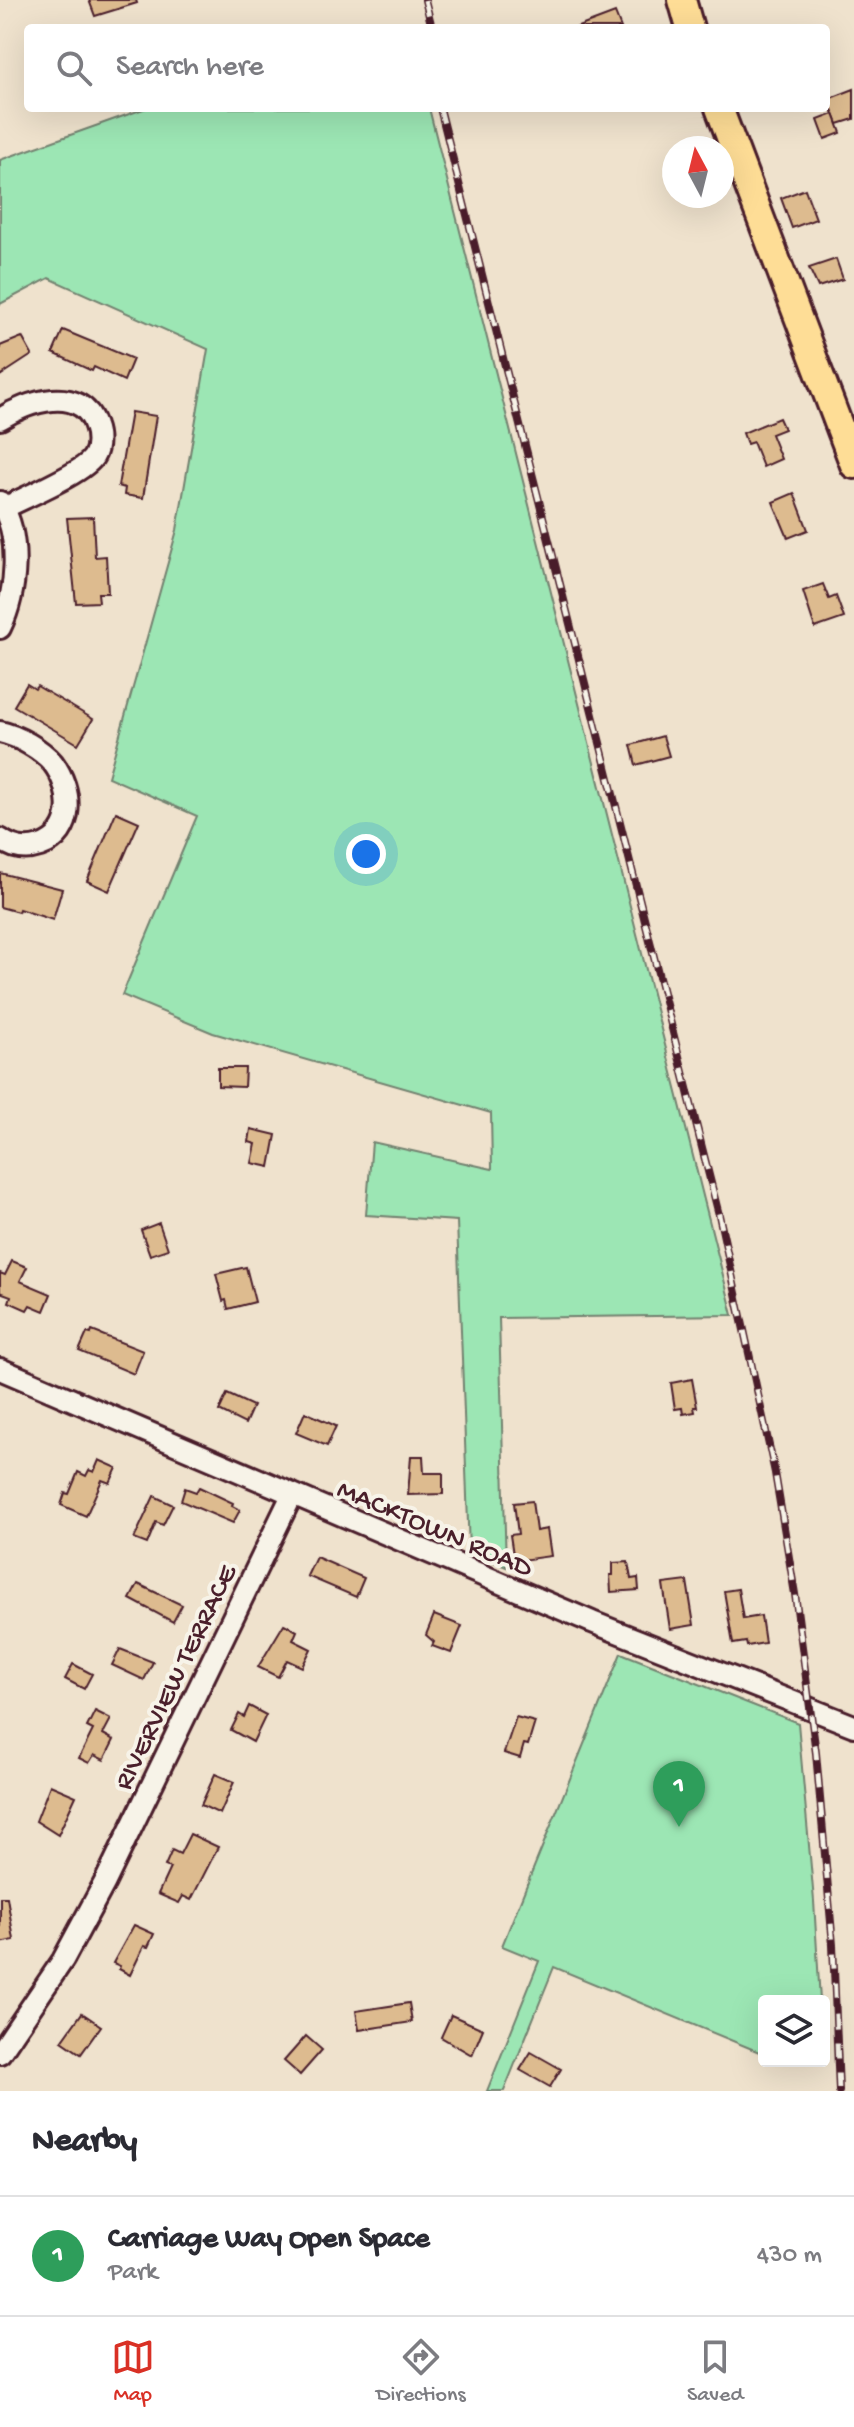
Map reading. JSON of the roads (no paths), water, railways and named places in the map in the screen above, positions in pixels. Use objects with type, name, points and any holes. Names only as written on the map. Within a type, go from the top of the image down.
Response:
[{"type":"main road","points":[[682,0],[689,24]]},
{"type":"main road","points":[[721,112],[854,465]]},
{"type":"street","points":[[0,419],[29,404],[47,399],[69,400],[84,408],[95,423],[98,440],[94,457],[76,472],[2,505],[11,532],[15,577],[10,608],[0,628]]},
{"type":"street","points":[[0,732],[31,745],[52,763],[66,790],[68,813],[62,831],[48,843],[31,849],[11,847],[0,839]]},
{"type":"street","name":"MACKTOWN ROAD","points":[[0,1369],[606,1628],[854,1726]]},
{"type":"street","name":"RIVERVIEW TERRACE","points":[[0,2053],[7,2028],[63,1960],[105,1882],[292,1495]]},
{"type":"railway","points":[[425,0],[431,24]]},
{"type":"railway","points":[[441,112],[719,1215],[775,1473],[816,1753],[833,1945],[839,2091]]},
{"type":"place","name":"Carriage Way Open Space","points":[[679,1827]]}]
